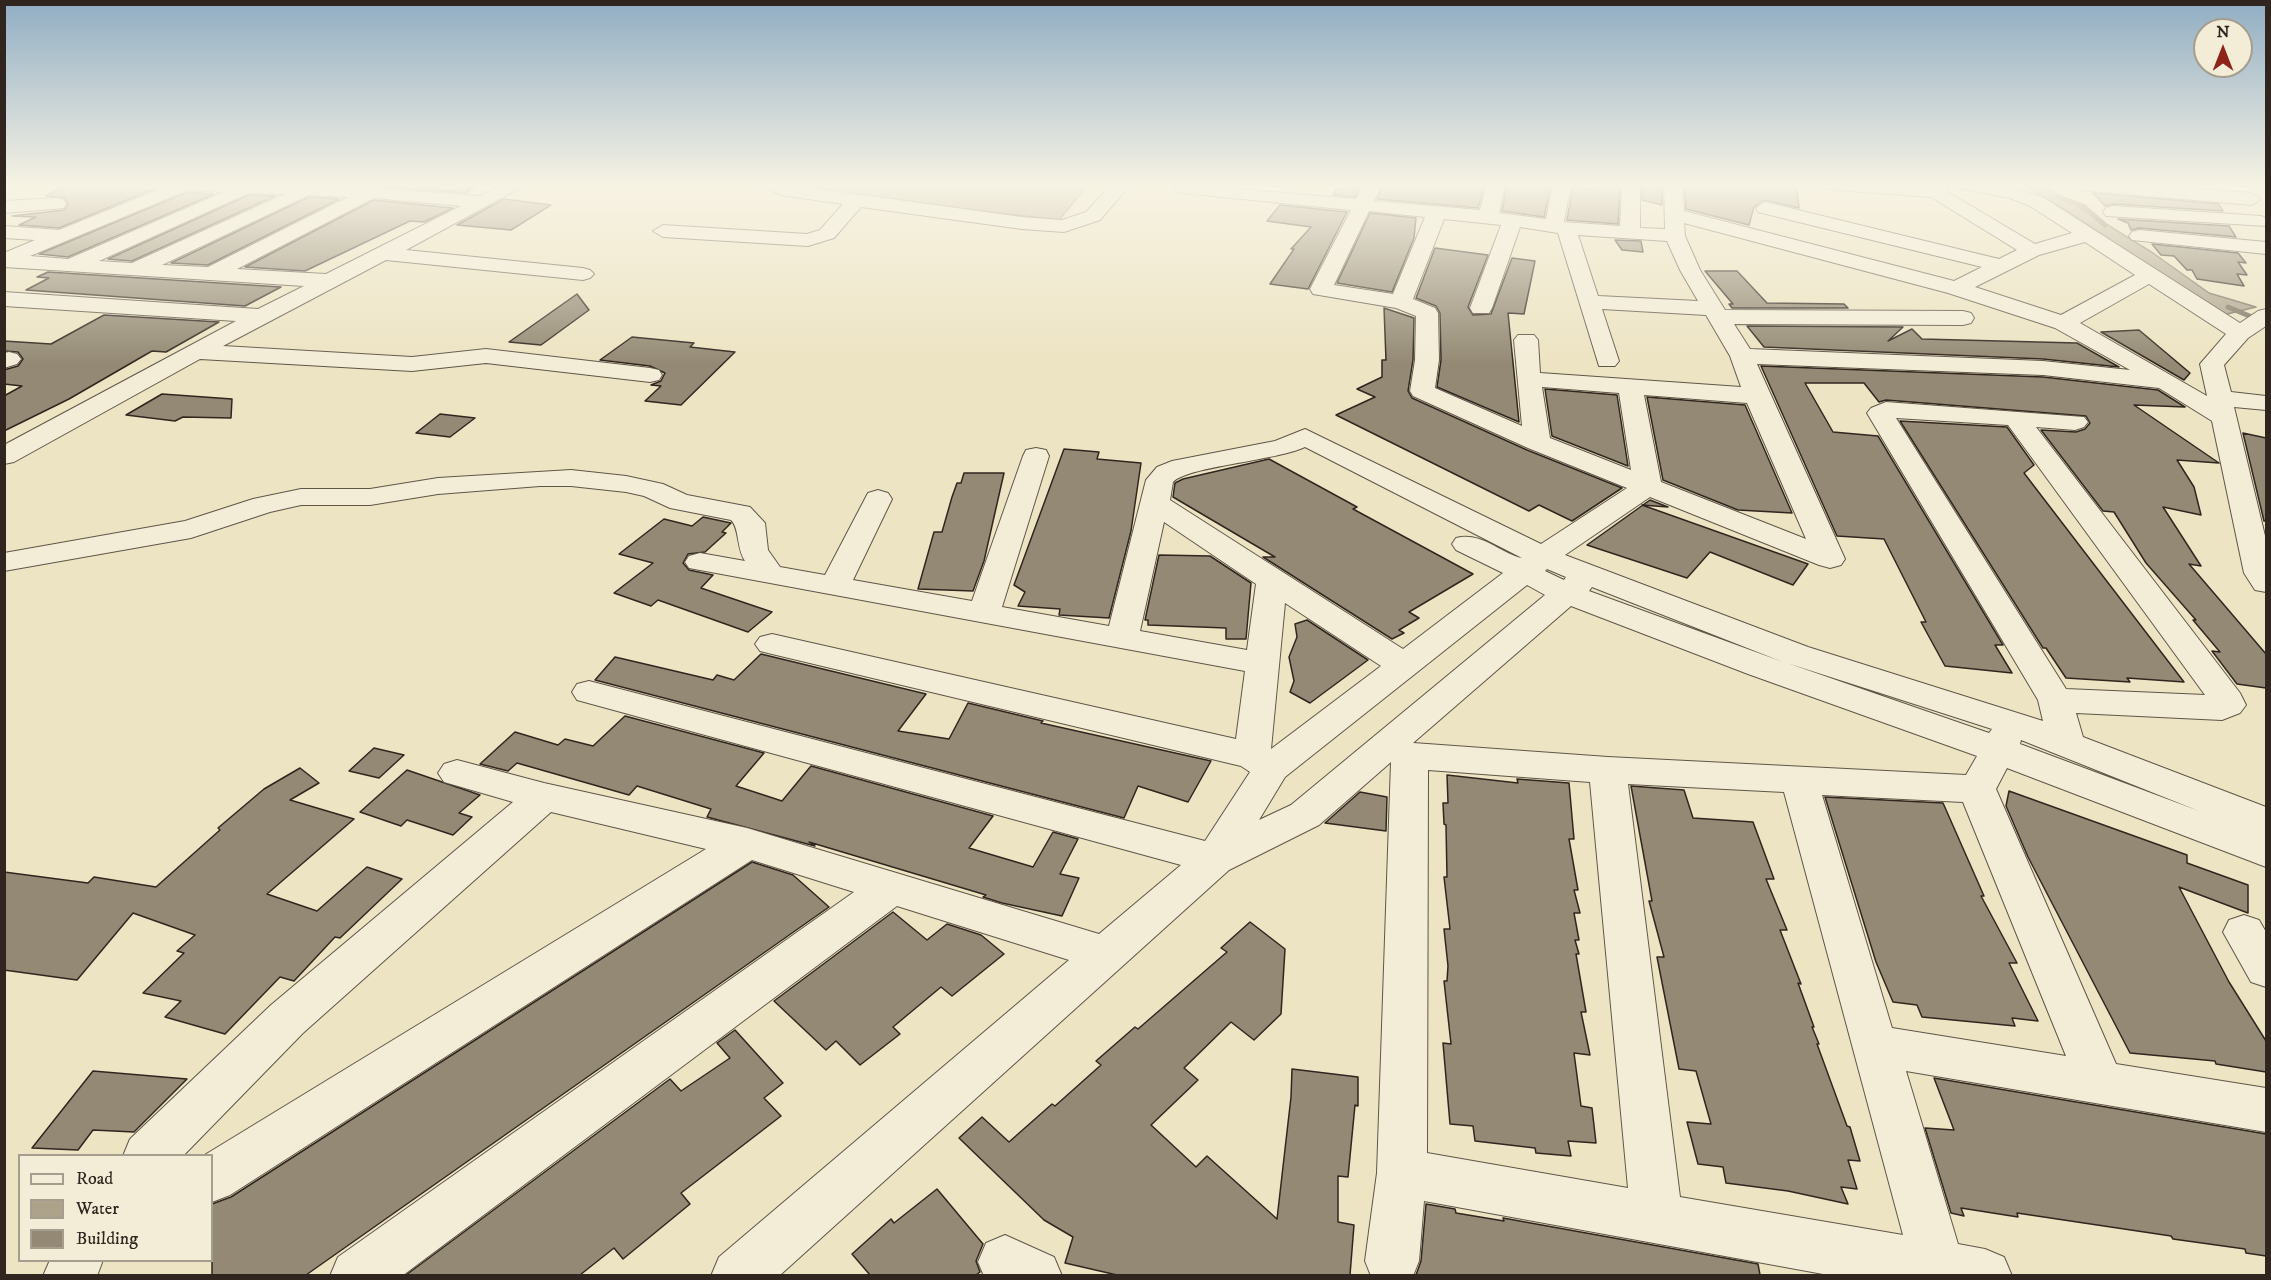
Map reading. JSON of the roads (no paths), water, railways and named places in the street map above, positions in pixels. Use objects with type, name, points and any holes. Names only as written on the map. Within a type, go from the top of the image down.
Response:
[{"type":"street","points":[[4,260],[43,244]]},
{"type":"street","points":[[69,266],[120,244]]},
{"type":"street","points":[[135,270],[193,244]]},
{"type":"street","points":[[212,274],[271,244]]},
{"type":"street","points":[[4,456],[262,316],[404,244]]},
{"type":"street","points":[[1344,244],[1321,289],[1401,302],[1427,313],[1427,360],[1422,391],[1537,442],[1830,559],[1757,396],[1742,356],[1690,270],[1681,244]]},
{"type":"street","points":[[1401,302],[1424,244]]},
{"type":"street","points":[[1481,308],[1504,244]]},
{"type":"street","points":[[1566,244],[1589,302],[1607,361]]},
{"type":"street","points":[[1794,244],[1956,288],[2063,323],[2165,381],[2222,408],[2266,403]]},
{"type":"street","points":[[1922,244],[2002,266]]},
{"type":"street","points":[[2020,244],[2032,252]]},
{"type":"street","points":[[1956,288],[2032,252],[2059,244]]},
{"type":"street","points":[[2101,244],[2150,275],[2255,327],[2212,364],[2259,573],[2266,583]]},
{"type":"street","points":[[2228,244],[2266,247]]},
{"type":"street","points":[[385,254],[583,274]]},
{"type":"street","points":[[4,260],[69,266],[332,281]]},
{"type":"street","points":[[2063,323],[2150,275]]},
{"type":"street","points":[[4,299],[262,316]]},
{"type":"street","points":[[1589,302],[1717,313],[1964,318]]},
{"type":"street","points":[[1526,340],[1528,379],[1537,442]]},
{"type":"street","points":[[198,352],[412,364],[486,356],[650,375]]},
{"type":"street","points":[[1742,356],[2043,368],[2165,381]]},
{"type":"street","points":[[1528,379],[1757,396]]},
{"type":"street","points":[[1630,387],[1648,486]]},
{"type":"street","points":[[2067,745],[2055,700],[1880,413],[1886,410],[2075,422]]},
{"type":"street","points":[[2016,419],[2228,701],[2228,705],[2222,708],[2055,700]]},
{"type":"street","points":[[4,430],[40,435]]},
{"type":"street","points":[[1122,638],[1160,480],[1167,473],[1182,468],[1293,442],[1533,565],[1760,666],[2005,737],[2266,852]]},
{"type":"street","points":[[984,613],[1036,456]]},
{"type":"street","points":[[4,562],[50,556],[191,529],[282,500],[390,495],[438,486],[540,478],[572,478],[626,484],[697,506],[740,513],[747,517],[753,549],[771,576]]},
{"type":"street","points":[[772,644],[1262,762],[1370,692],[1403,664],[1533,565],[1648,486]]},
{"type":"street","points":[[834,588],[878,499]]},
{"type":"street","points":[[1154,502],[1272,581],[1403,664]]},
{"type":"street","points":[[700,562],[1263,664]]},
{"type":"street","points":[[1215,859],[1262,762],[1263,664],[1272,581]]},
{"type":"street","points":[[738,1275],[1215,859],[1305,815],[1405,741],[1577,584]]},
{"type":"street","points":[[590,692],[1215,859]]},
{"type":"street","points":[[1370,692],[1405,741],[1402,1173],[1392,1261]]},
{"type":"street","points":[[2005,737],[2067,745],[2266,822]]},
{"type":"street","points":[[1977,789],[2005,737]]},
{"type":"street","points":[[1405,741],[1608,770],[1977,789]]},
{"type":"street","points":[[1608,770],[1658,1218]]},
{"type":"street","points":[[457,773],[544,797],[747,843],[1106,954]]},
{"type":"street","points":[[1799,780],[1874,1045],[1961,1271]]},
{"type":"street","points":[[1977,789],[2101,1083]]},
{"type":"street","points":[[149,1154],[287,1019],[544,797]]},
{"type":"street","points":[[213,1177],[747,843]]},
{"type":"street","points":[[357,1275],[892,887]]},
{"type":"street","points":[[2244,932],[2266,969]]},
{"type":"street","points":[[1874,1045],[2266,1110]]},
{"type":"street","points":[[1402,1173],[1961,1271]]},
{"type":"water","points":[[2116,244],[2138,244],[2209,293],[2256,307],[2223,315]]},
{"type":"waterway","points":[[2228,307],[2266,323]]}]
